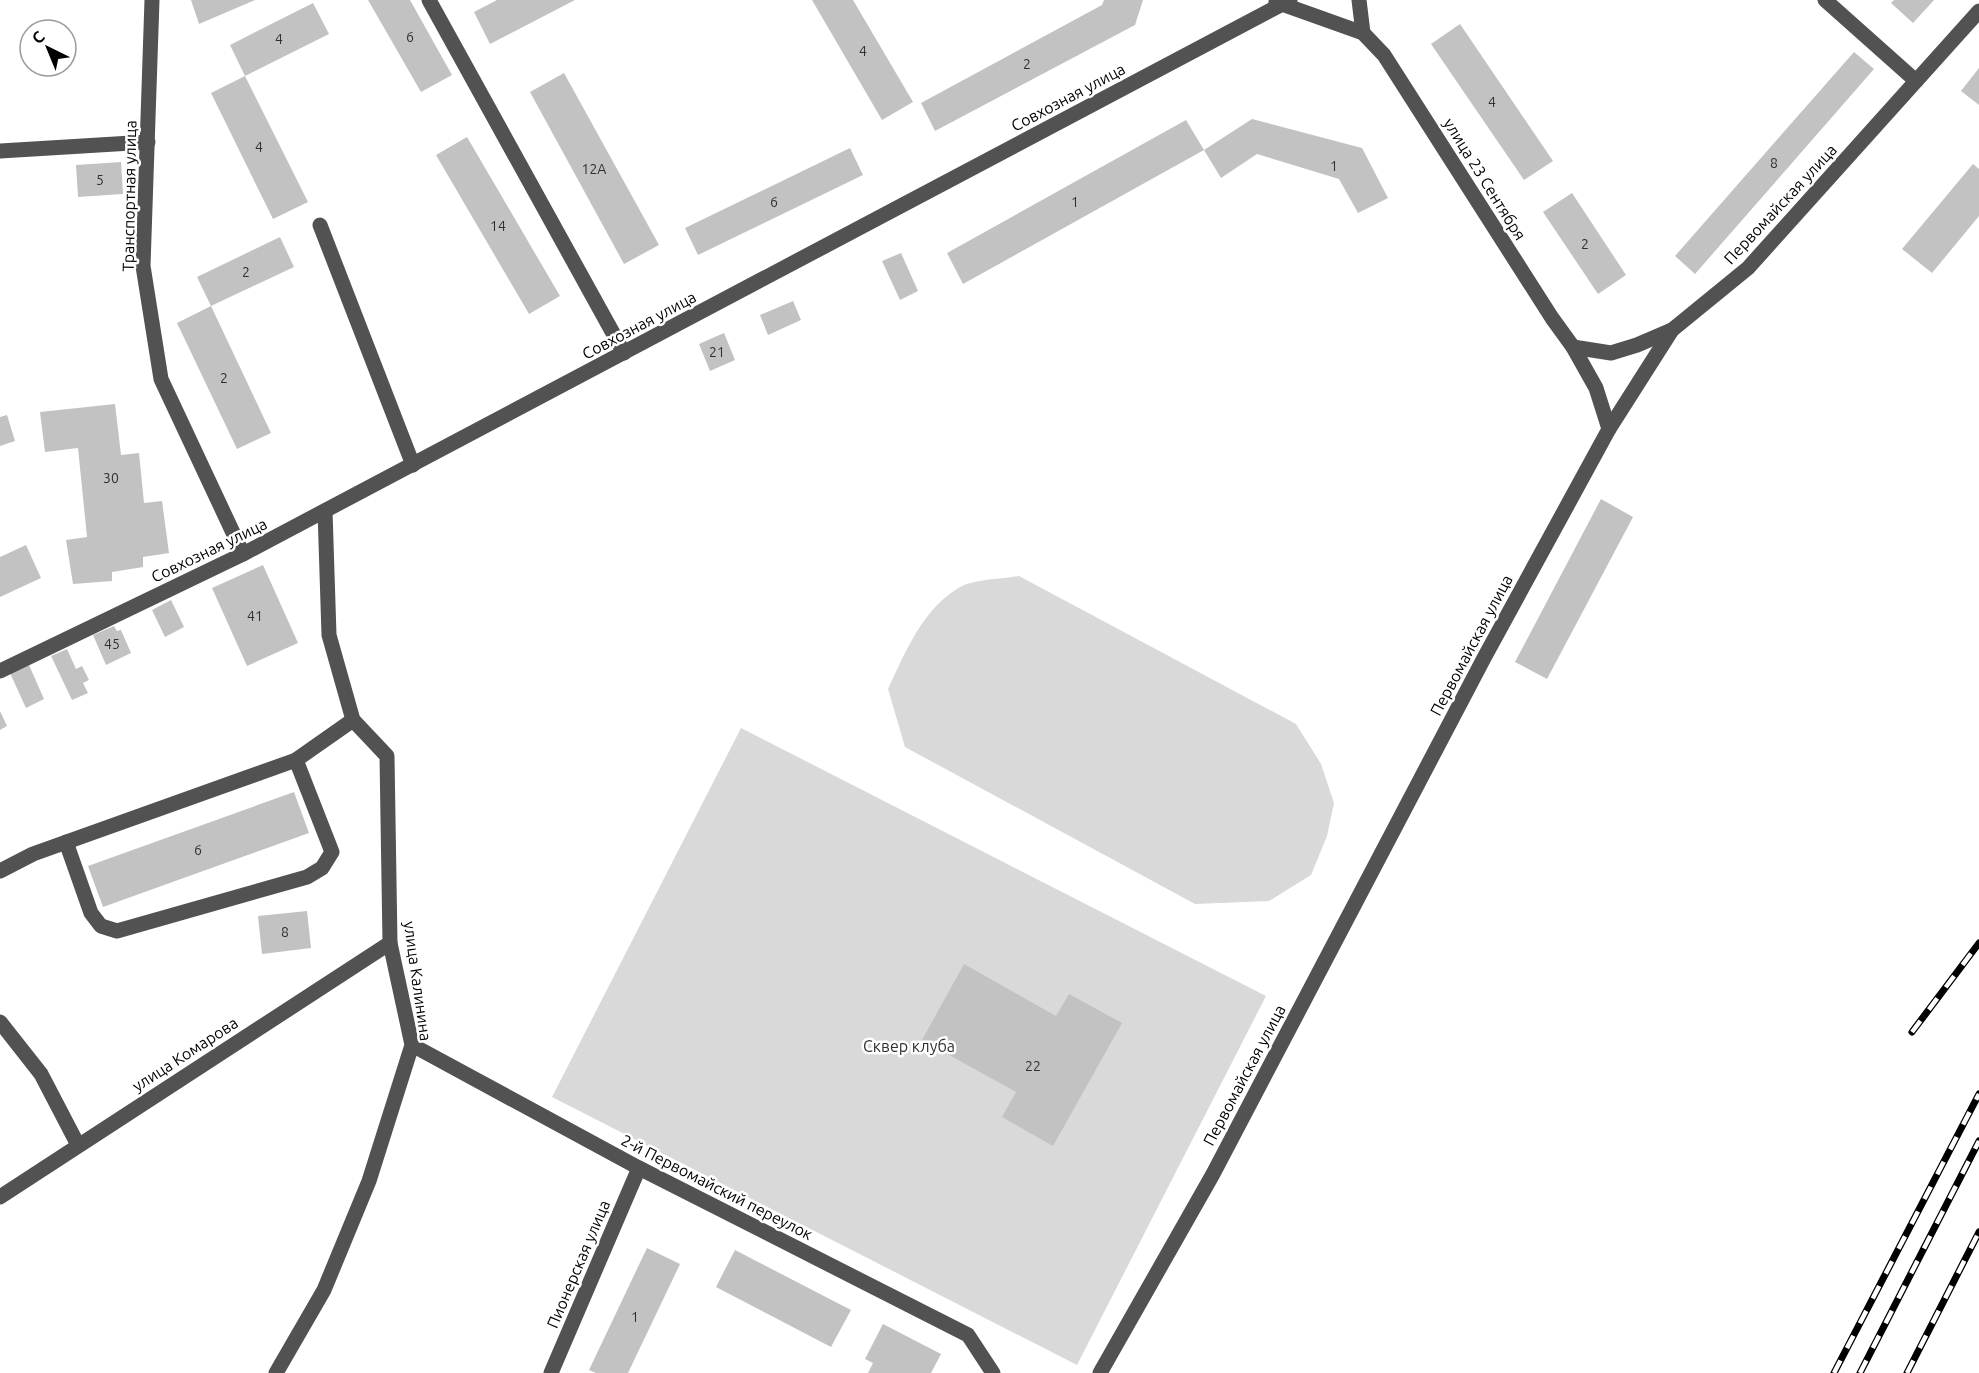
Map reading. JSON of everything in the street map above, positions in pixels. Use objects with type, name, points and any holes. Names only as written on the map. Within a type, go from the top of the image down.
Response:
[{"type":"street","name":"Транспортная улица","points":[[152,0],[143,266],[161,379],[243,554]]},
{"type":"street","points":[[429,0],[624,353]]},
{"type":"street","points":[[1359,0],[1363,33]]},
{"type":"street","points":[[1825,0],[1916,81]]},
{"type":"street","name":"Совхозная улица","points":[[0,671],[243,554],[414,465],[1281,1]]},
{"type":"street","name":"улица 23 Сентября","points":[[1281,1],[1363,33],[1384,54],[1573,348],[1596,388],[1610,429]]},
{"type":"street","name":"Первомайская улица","points":[[1100,1373],[1213,1174],[1484,658],[1610,429],[1672,330],[1748,268],[1979,11]]},
{"type":"street","points":[[0,151],[148,142]]},
{"type":"street","points":[[320,225],[414,465]]},
{"type":"street","points":[[1573,348],[1611,353],[1672,330]]},
{"type":"street","name":"улица Калинина","points":[[276,1373],[324,1290],[369,1181],[412,1045],[390,943],[387,756],[353,720],[329,635],[325,511]]},
{"type":"street","points":[[0,871],[33,854],[296,760],[353,720]]},
{"type":"street","points":[[66,842],[91,913],[101,926],[117,932],[307,877],[322,868],[332,852],[296,760]]},
{"type":"street","name":"улица Комарова","points":[[5,1193],[390,943]]},
{"type":"street","points":[[0,1022],[42,1074],[78,1145]]},
{"type":"street","name":"2-й Первомайский переулок","points":[[412,1045],[639,1168],[968,1335],[993,1373]]},
{"type":"street","name":"Пионерская улица","points":[[551,1373],[639,1168]]},
{"type":"street","points":[[0,1211],[5,1193]]},
{"type":"green space","points":[[1019,576],[1296,724],[1321,764],[1334,803],[1327,836],[1311,875],[1269,901],[1195,904],[905,747],[888,689],[918,630],[938,604],[964,585],[983,580]]},
{"type":"green space","name":"Сквер клуба","points":[[741,728],[1266,996],[1077,1365],[552,1097]]},
{"type":"building","points":[[191,0],[255,0],[199,24]]},
{"type":"building","points":[[368,0],[410,0],[452,75],[421,92]]},
{"type":"building","points":[[497,0],[575,0],[490,44],[474,12]]},
{"type":"building","points":[[812,0],[853,0],[913,102],[882,120]]},
{"type":"building","points":[[1104,0],[1143,0],[1135,25],[935,131],[921,103],[1102,5]]},
{"type":"building","points":[[1894,0],[1934,0],[1913,23],[1891,3]]},
{"type":"building","points":[[313,3],[329,34],[245,76],[230,45]]},
{"type":"building","points":[[1460,24],[1553,161],[1524,180],[1431,44]]},
{"type":"building","points":[[1854,52],[1874,69],[1695,274],[1675,256]]},
{"type":"building","points":[[1979,68],[1979,105],[1961,91]]},
{"type":"building","points":[[564,73],[659,245],[624,264],[530,92]]},
{"type":"building","points":[[245,76],[308,202],[273,219],[211,93]]},
{"type":"building","points":[[1252,119],[1362,148],[1388,198],[1358,213],[1339,179],[1257,154],[1221,178],[1204,150]]},
{"type":"building","points":[[1186,120],[1204,150],[963,284],[947,253]]},
{"type":"building","points":[[467,137],[560,296],[529,314],[436,155]]},
{"type":"building","points":[[850,148],[863,175],[698,255],[685,228]]},
{"type":"building","points":[[121,162],[123,194],[78,197],[76,165]]},
{"type":"building","points":[[1973,164],[1979,169],[1979,216],[1932,273],[1902,249]]},
{"type":"building","points":[[1572,193],[1626,275],[1598,294],[1543,212]]},
{"type":"building","points":[[280,237],[294,267],[211,306],[197,277]]},
{"type":"building","points":[[901,253],[918,291],[900,300],[882,261]]},
{"type":"building","points":[[793,301],[801,320],[768,335],[760,315]]},
{"type":"building","points":[[211,306],[271,433],[237,449],[177,323]]},
{"type":"building","points":[[724,333],[735,360],[710,371],[699,344]]},
{"type":"building","points":[[115,404],[121,455],[139,453],[144,503],[162,501],[169,553],[143,557],[143,567],[112,572],[112,581],[73,584],[66,540],[87,537],[78,448],[45,452],[40,412]]},
{"type":"building","points":[[7,415],[15,441],[0,446],[0,417]]},
{"type":"building","points":[[1601,499],[1633,517],[1547,679],[1515,662]]},
{"type":"building","points":[[26,545],[41,578],[0,597],[0,557]]},
{"type":"building","points":[[263,565],[298,643],[247,666],[212,588]]},
{"type":"building","points":[[171,600],[184,627],[165,637],[152,610]]},
{"type":"building","points":[[114,626],[117,631],[121,630],[131,653],[106,665],[93,635]]},
{"type":"building","points":[[67,649],[76,669],[82,666],[89,680],[83,683],[88,693],[72,700],[51,656]]},
{"type":"building","points":[[29,665],[44,699],[26,708],[10,673]]},
{"type":"building","points":[[0,711],[7,726],[0,730]]},
{"type":"building","points":[[294,792],[309,833],[103,907],[88,866]]},
{"type":"building","points":[[307,911],[311,948],[262,954],[258,916]]},
{"type":"building","points":[[964,964],[1056,1016],[1069,994],[1122,1023],[1053,1146],[1002,1117],[1016,1092],[922,1040]]},
{"type":"building","points":[[647,1248],[680,1264],[628,1373],[596,1373],[589,1370]]},
{"type":"building","points":[[735,1250],[851,1310],[831,1347],[716,1287]]},
{"type":"building","points":[[883,1324],[941,1354],[931,1373],[868,1373],[873,1363],[865,1359]]},
{"type":"railway","points":[[1912,1032],[1979,943]]},
{"type":"railway","points":[[1834,1373],[1979,1094]]},
{"type":"railway","points":[[1860,1373],[1979,1141]]},
{"type":"railway","points":[[1907,1373],[1979,1232]]}]
